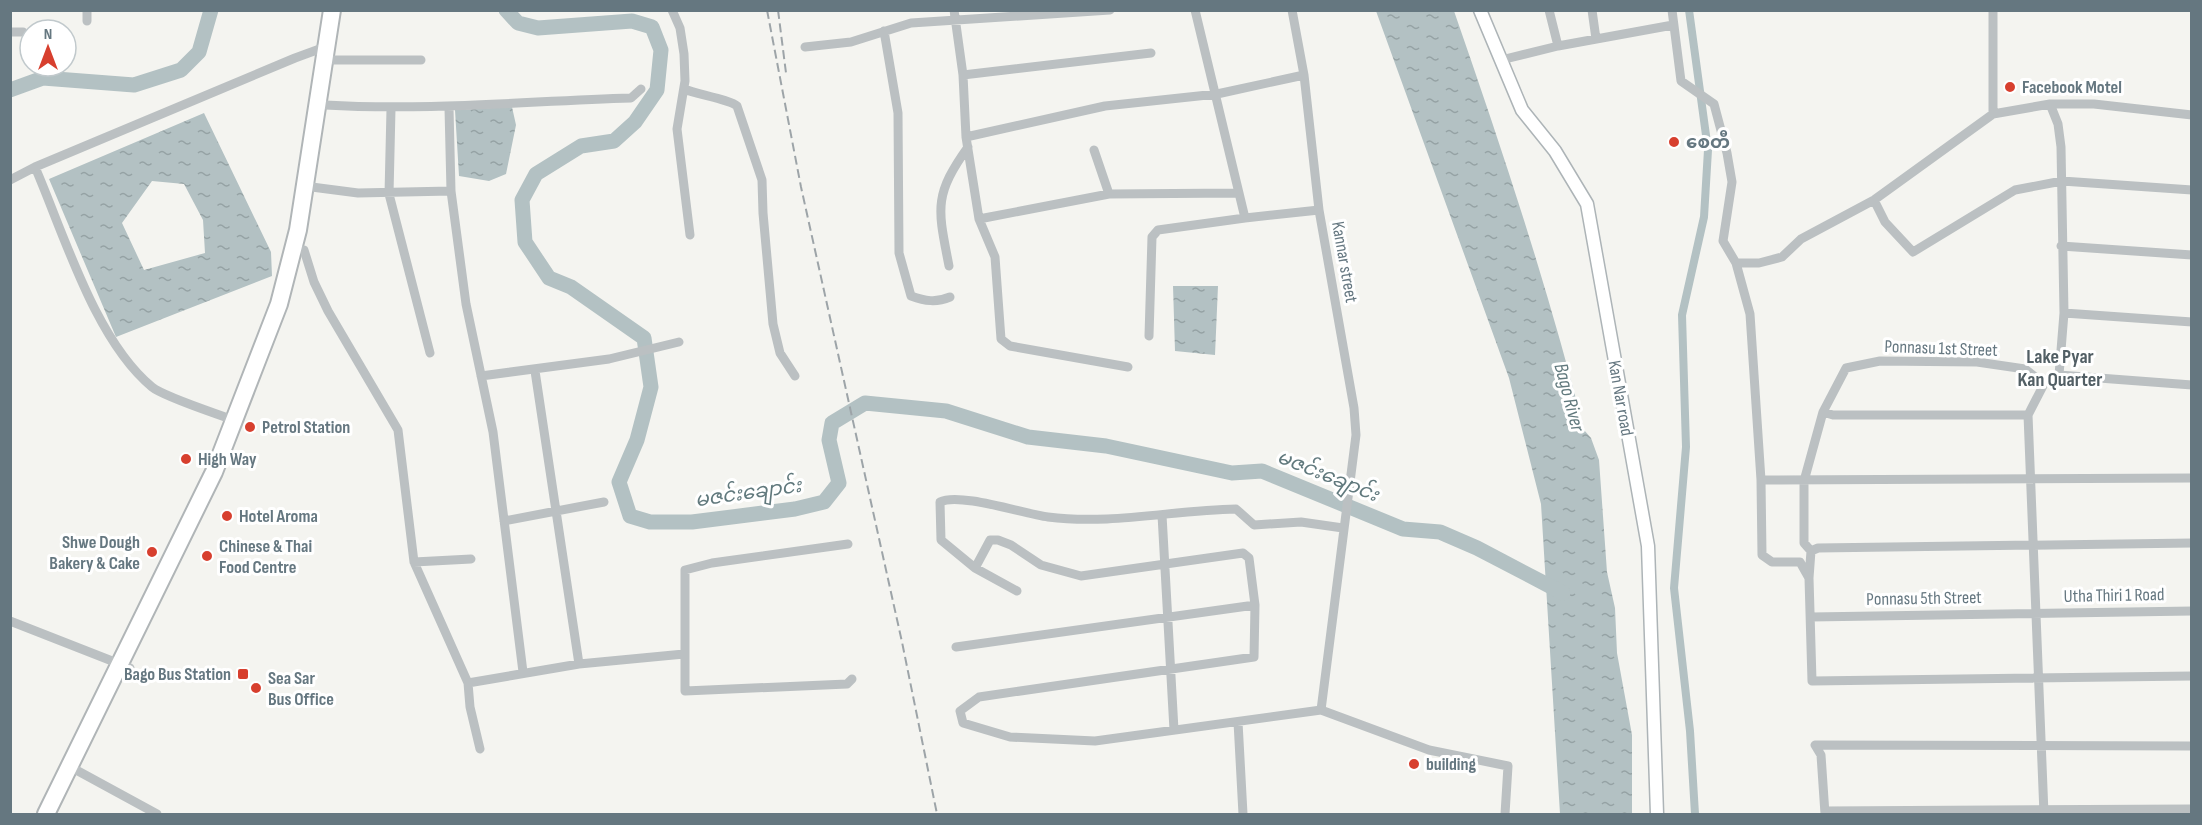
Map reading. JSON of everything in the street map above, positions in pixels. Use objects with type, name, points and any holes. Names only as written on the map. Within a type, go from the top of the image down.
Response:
[{"type":"highway","points":[[46,814],[222,479],[237,422],[290,270],[325,105],[332,10]]},
{"type":"highway","points":[[237,422],[289,305],[304,250],[308,187],[329,54],[341,10]]},
{"type":"highway","points":[[57,814],[125,666]]},
{"type":"street","points":[[87,10],[87,21]]},
{"type":"street","points":[[672,10],[680,27],[684,54],[684,89],[677,129],[690,235]]},
{"type":"street","points":[[805,47],[851,42],[911,22],[955,16],[1110,10]]},
{"type":"street","points":[[1195,10],[1245,218]]},
{"type":"street","name":"Kannar street","points":[[1292,10],[1304,75],[1319,210],[1354,408],[1356,435],[1321,710]]},
{"type":"street","name":"Kan Nar road","points":[[1480,10],[1521,110],[1555,151],[1587,204],[1648,546],[1657,814]]},
{"type":"street","points":[[1549,10],[1558,46]]},
{"type":"street","points":[[1592,10],[1596,39]]},
{"type":"street","points":[[1671,10],[1681,81],[1714,104],[1732,182],[1723,241],[1736,263],[1750,314],[1761,480],[1762,555],[1772,562],[1800,562],[1809,578]]},
{"type":"street","points":[[1993,10],[1993,114]]},
{"type":"street","points":[[955,16],[963,75],[967,142],[979,219],[995,257],[1001,339],[1010,346],[1128,367]]},
{"type":"street","points":[[1501,60],[1558,46],[1673,25]]},
{"type":"street","points":[[884,31],[898,113],[897,207],[901,267],[911,296],[925,301],[942,301],[950,297]]},
{"type":"street","points":[[963,75],[1150,53]]},
{"type":"street","points":[[10,180],[35,167],[295,58],[329,54],[421,60]]},
{"type":"street","points":[[949,266],[942,228],[943,186],[967,142],[1105,106],[1217,94],[1304,75]]},
{"type":"street","points":[[325,105],[391,109],[449,108],[631,98],[641,89]]},
{"type":"street","points":[[684,89],[705,97],[733,102],[737,106],[762,180],[773,324],[780,353],[795,376]]},
{"type":"street","points":[[1736,263],[1760,263],[1782,257],[1801,239],[1874,200],[1993,114],[2050,104],[2094,104],[2192,115]]},
{"type":"street","points":[[2050,104],[2059,135],[2062,181],[2061,246],[2064,313],[2059,375]]},
{"type":"street","points":[[449,108],[451,191],[466,304],[493,432],[523,672]]},
{"type":"street","points":[[391,109],[389,194],[430,353]]},
{"type":"street","points":[[1094,150],[1108,194]]},
{"type":"street","points":[[35,167],[96,311],[125,359],[153,388],[237,422]]},
{"type":"street","points":[[1874,200],[1885,222],[1913,252],[2015,190],[2062,181],[2192,190]]},
{"type":"street","points":[[308,187],[389,194],[451,191]]},
{"type":"street","points":[[979,219],[1108,194],[1238,193]]},
{"type":"street","points":[[1149,336],[1152,237],[1158,231],[1319,210]]},
{"type":"street","points":[[2061,246],[2192,255]]},
{"type":"street","points":[[304,250],[314,282],[328,311],[398,430],[414,562],[468,683],[470,707],[480,749]]},
{"type":"street","points":[[2064,313],[2192,322]]},
{"type":"street","points":[[481,376],[535,371],[609,359],[679,342]]},
{"type":"street","name":"Ponnasu 1st Street","points":[[2037,678],[1812,681],[1809,578],[1811,551],[1804,543],[1804,481],[1823,412],[1846,368],[1880,361],[1977,362],[2025,369],[2044,384]]},
{"type":"street","points":[[535,371],[579,664]]},
{"type":"street","points":[[2043,812],[2028,415],[2044,384],[2059,375],[2192,385]]},
{"type":"street","points":[[1823,412],[1833,415],[2028,415]]},
{"type":"street","points":[[1761,480],[2192,478]]},
{"type":"street","points":[[1017,591],[975,568],[941,540],[940,502],[946,499],[1048,518],[1093,519],[1236,508],[1254,525],[1301,522],[1343,524]]},
{"type":"street","points":[[504,521],[604,502]]},
{"type":"street","points":[[1162,515],[1174,730]]},
{"type":"street","points":[[975,568],[990,540],[998,540],[1041,565],[1081,576],[1166,566],[1243,553],[1250,558],[1255,605],[1254,657],[979,698],[960,711],[963,723],[1010,737],[1095,741],[1321,710],[1429,750],[1508,766],[1505,814]]},
{"type":"street","points":[[1811,551],[1818,548],[2192,543]]},
{"type":"street","points":[[848,544],[712,563],[686,570],[685,691],[847,684],[852,679]]},
{"type":"street","points":[[414,562],[471,559]]},
{"type":"street","points":[[956,647],[1255,605]]},
{"type":"street","name":"Utha Thiri 1 Road","points":[[2037,612],[2192,611]]},
{"type":"street","name":"Ponnasu 5th Street","points":[[1811,617],[2037,612]]},
{"type":"street","points":[[10,621],[125,666]]},
{"type":"street","points":[[468,683],[579,664],[684,654]]},
{"type":"street","points":[[2037,678],[2192,676]]},
{"type":"street","points":[[1238,722],[1243,814]]},
{"type":"street","points":[[2192,746],[1815,745],[1821,755],[1825,813],[2192,809]]},
{"type":"street","points":[[78,771],[157,814]]},
{"type":"water","name":"Bago River","points":[[1376,11],[1454,11],[1524,219],[1584,430],[1591,438],[1599,460],[1607,572],[1615,608],[1617,653],[1632,735],[1632,814],[1560,814],[1541,504],[1509,378]]},
{"type":"water","points":[[512,107],[516,125],[506,174],[489,181],[459,176],[455,110]]},
{"type":"water","points":[[204,113],[271,252],[272,276],[116,337],[49,179]],"holes":[[[152,181],[184,184],[203,220],[205,253],[144,270],[122,223]]]},
{"type":"water","points":[[1173,286],[1218,286],[1215,355],[1175,351]]},
{"type":"waterway","name":"မဇင်းချောင်း","points":[[10,90],[43,78],[134,85],[181,70],[199,52],[211,10]]},
{"type":"waterway","name":"မဇင်းချောင်း","points":[[506,10],[518,23],[538,28],[632,21],[652,27],[661,50],[657,90],[635,122],[614,141],[581,146],[536,174],[522,200],[525,242],[549,278],[571,287],[644,338],[651,387],[637,440],[619,482],[630,516],[650,522],[692,522],[795,509],[824,502],[839,483],[829,440],[832,423],[865,403],[946,411],[1028,437],[1106,446],[1232,473],[1262,471],[1403,529],[1440,532],[1477,548],[1563,593]]},
{"type":"waterway","points":[[1689,10],[1708,150],[1704,217],[1682,315],[1686,447],[1674,588],[1690,731],[1695,814]]},
{"type":"railway","points":[[767,10],[801,187],[902,642],[937,814]]},
{"type":"railway","points":[[778,10],[786,73]]},
{"type":"place","name":"Facebook Motel","points":[[2010,87]]},
{"type":"place","name":"စေတီ","points":[[1674,142]]},
{"type":"place","name":"Petrol Station","points":[[250,427]]},
{"type":"place","name":"High Way","points":[[186,459]]},
{"type":"place","name":"Hotel Aroma","points":[[227,516]]},
{"type":"place","name":"Shwe Dough Bakery & Cake","points":[[152,552]]},
{"type":"place","name":"Chinese & Thai Food Centre","points":[[207,556]]},
{"type":"place","name":"Bago Bus Station","points":[[243,674]]},
{"type":"place","name":"Sea Sar Bus Office","points":[[256,688]]},
{"type":"place","name":"building","points":[[1414,764]]},
{"type":"district","name":"Lake Pyar Kan Quarter","points":[[2060,368]]}]
